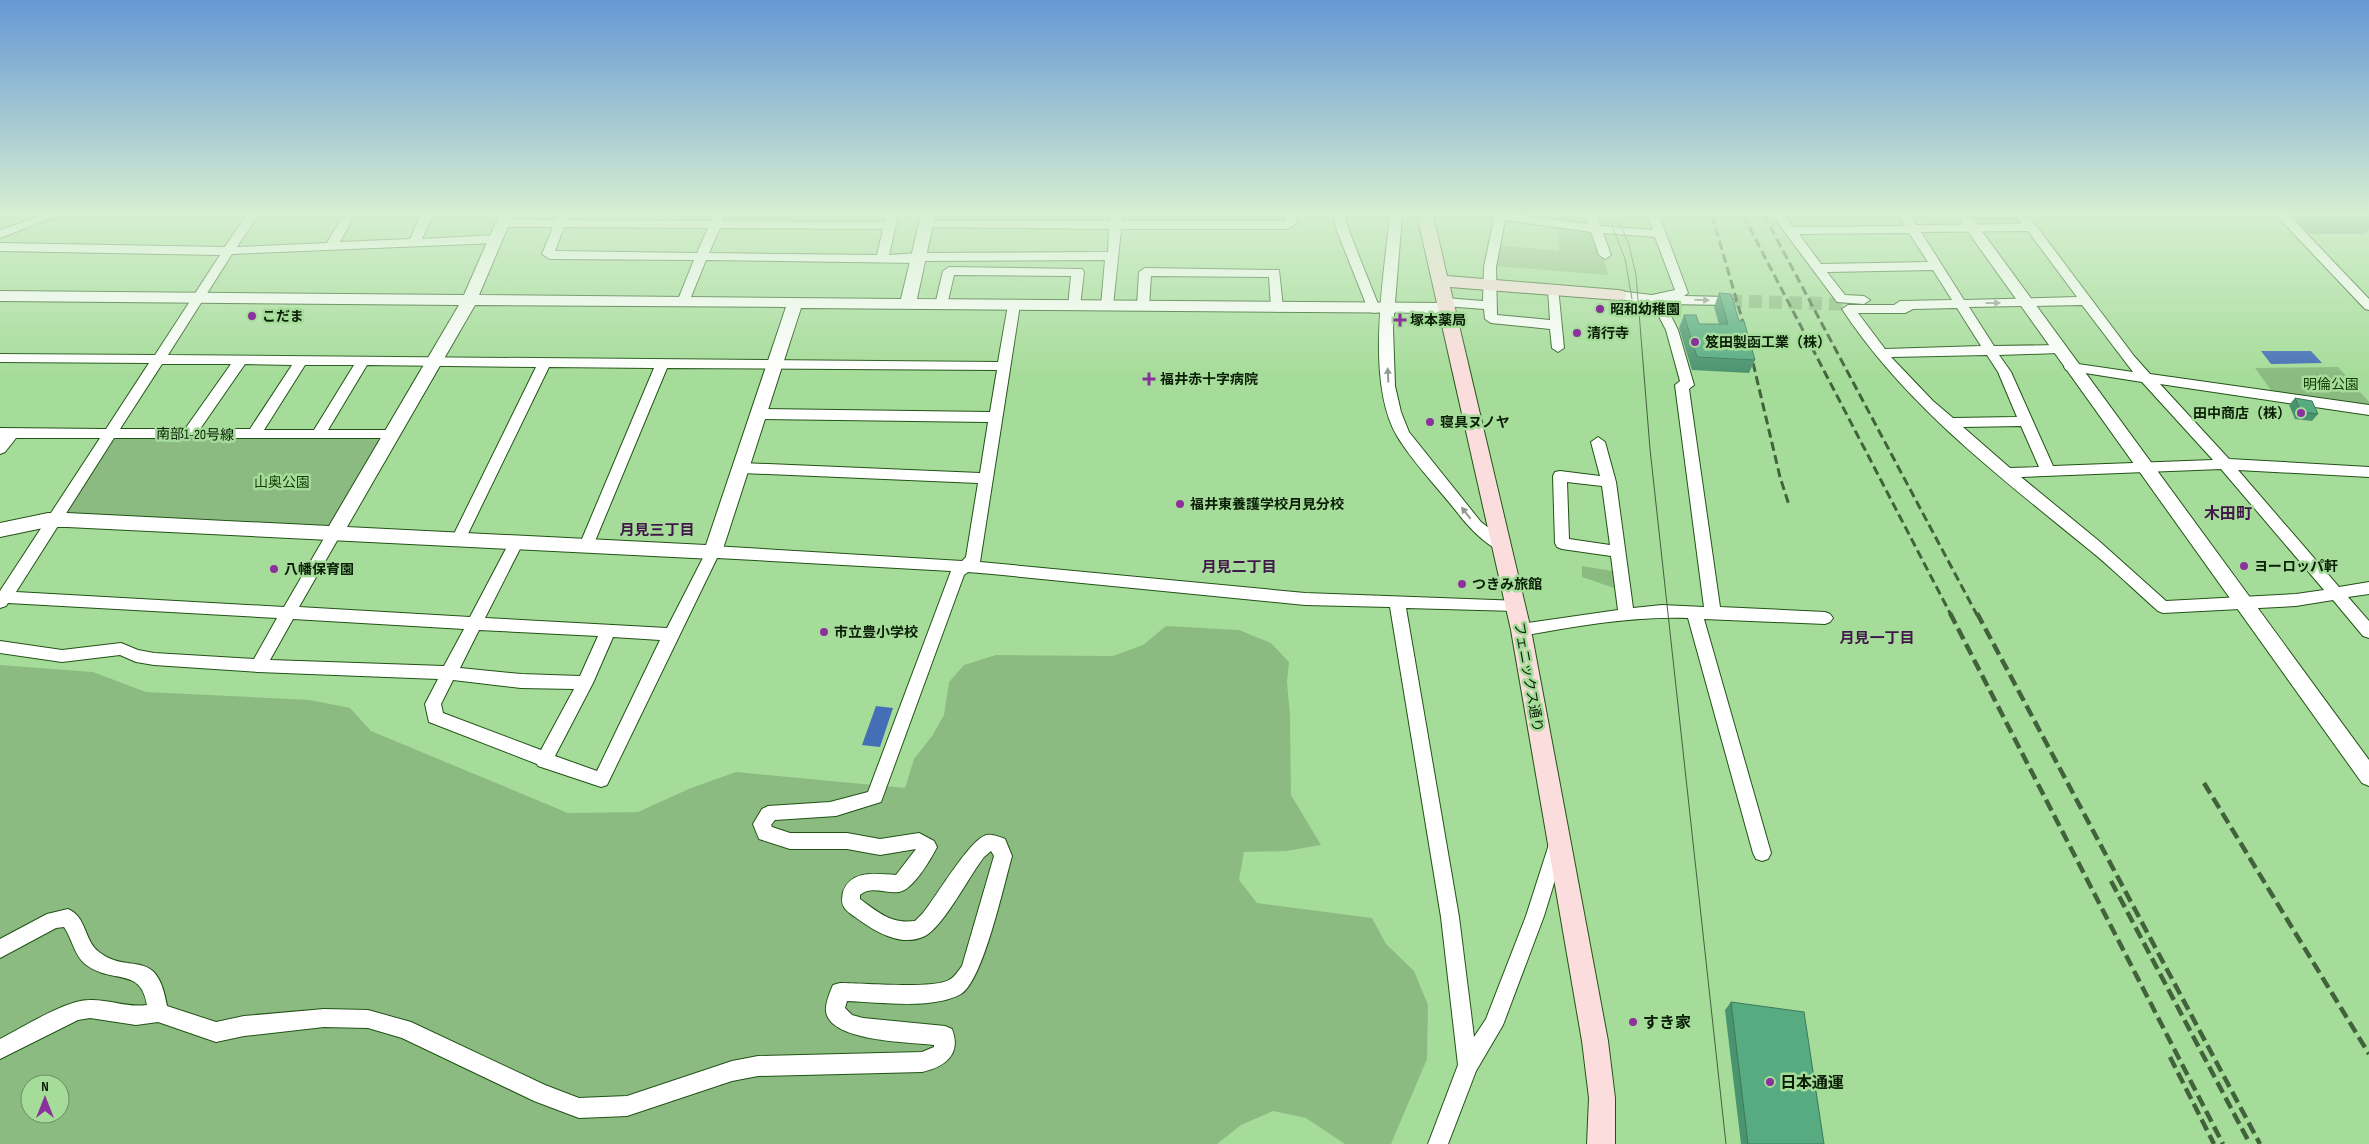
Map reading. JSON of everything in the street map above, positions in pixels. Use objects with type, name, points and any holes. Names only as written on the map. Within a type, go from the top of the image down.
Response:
[{"type":"main road","name":"フェニックス通り","points":[[1437,268],[1521,630],[1595,1041],[1602,1098],[1601,1144]]},
{"type":"main road","points":[[1444,297],[1488,285],[1618,295]]},
{"type":"street","points":[[1,599],[217,268]]},
{"type":"street","points":[[258,666],[469,301],[483,268]]},
{"type":"street","points":[[684,302],[697,268]]},
{"type":"street","points":[[908,304],[916,268]]},
{"type":"street","points":[[1108,306],[1110,268]]},
{"type":"street","points":[[1361,268],[1381,308]]},
{"type":"street","points":[[1387,268],[1381,308],[1389,388],[1395,420],[1403,434],[1476,526],[1502,546]]},
{"type":"street","points":[[1489,268],[1488,285],[1491,319],[1556,325]]},
{"type":"street","points":[[1656,299],[1657,296],[1682,292],[1673,268]]},
{"type":"street","points":[[1817,268],[1841,299],[1899,300],[1910,305]]},
{"type":"street","points":[[1939,268],[2004,372],[2048,470]]},
{"type":"street","points":[[2001,268],[2242,603],[2361,755],[2369,778]]},
{"type":"street","points":[[2062,268],[2129,359],[2225,464],[2338,593],[2369,632]]},
{"type":"street","points":[[2333,268],[2369,306]]},
{"type":"street","points":[[942,305],[949,271],[1078,272],[1074,306]]},
{"type":"street","points":[[1143,306],[1145,272],[1275,273],[1277,308]]},
{"type":"street","points":[[1554,290],[1558,348]]},
{"type":"street","points":[[1618,295],[1656,299],[1729,301]]},
{"type":"street","points":[[0,296],[1277,308],[1381,308],[1444,297],[1489,305]]},
{"type":"street","points":[[1656,299],[1665,311],[1678,347],[1687,385],[1682,385],[1713,613]]},
{"type":"street","points":[[1843,304],[1910,305],[2086,301]]},
{"type":"street","points":[[516,543],[433,704],[435,717],[512,745],[544,760],[602,780],[671,634],[713,552],[795,303]]},
{"type":"street","points":[[0,1049],[76,1011],[90,1009],[136,1016],[158,1012],[216,1032],[244,1026],[324,1018],[368,1019],[404,1029],[541,1094],[579,1108],[627,1106],[732,1071],[758,1066],[931,1060],[943,1053],[945,1036],[882,1031],[846,1024],[835,1010],[840,992],[934,992],[953,988],[964,979],[970,969],[1004,856],[999,845],[988,842],[976,852],[950,894],[920,929],[896,932],[883,926],[851,903],[850,895],[854,887],[863,881],[899,884],[909,875],[928,847],[919,841],[880,847],[847,841],[790,841],[765,833],[762,824],[768,814],[785,810],[824,810],[854,805],[875,797],[958,572],[974,560],[1014,305]]},
{"type":"street","points":[[1910,305],[1905,308],[1848,309],[1893,369],[1950,423],[2006,473],[2094,545],[2163,607],[2296,600],[2369,588]]},
{"type":"street","points":[[1881,353],[2058,349]]},
{"type":"street","points":[[0,358],[1004,366]]},
{"type":"street","points":[[189,434],[241,360]]},
{"type":"street","points":[[253,435],[302,360]]},
{"type":"street","points":[[318,435],[363,361]]},
{"type":"street","points":[[458,540],[545,362]]},
{"type":"street","points":[[586,546],[662,363]]},
{"type":"street","points":[[2071,367],[2369,410]]},
{"type":"street","points":[[760,414],[996,417]]},
{"type":"street","points":[[1950,423],[2026,421]]},
{"type":"street","points":[[0,449],[6,433]]},
{"type":"street","name":"南部1-20号線","points":[[6,433],[391,435]]},
{"type":"street","points":[[1598,442],[1609,482],[1626,615]]},
{"type":"street","points":[[2006,473],[2225,464],[2369,472]]},
{"type":"street","points":[[742,468],[986,478]]},
{"type":"street","points":[[1609,482],[1560,476],[1562,543],[1618,552]]},
{"type":"street","points":[[0,530],[54,520],[335,532],[966,566],[1305,599],[1516,605]]},
{"type":"street","points":[[1,599],[289,612],[671,634]]},
{"type":"street","points":[[1397,602],[1450,917],[1468,1065]]},
{"type":"street","points":[[1521,630],[1662,611],[1825,618]]},
{"type":"street","points":[[1694,612],[1762,853]]},
{"type":"street","points":[[544,760],[585,683],[608,630]]},
{"type":"street","points":[[0,647],[62,656],[121,649],[136,656],[154,660],[448,673],[521,681],[585,683]]},
{"type":"street","points":[[1438,1144],[1468,1065],[1492,1025],[1535,916],[1558,840]]},
{"type":"street","points":[[0,949],[53,920],[68,918],[89,956],[98,963],[134,970],[143,974],[149,980],[157,1002],[158,1012]]},
{"type":"green space","points":[[1525,268],[1606,268],[1608,275]]},
{"type":"green space","name":"明倫公園","points":[[2338,367],[2369,402],[2369,407],[2273,393],[2255,368]]},
{"type":"green space","name":"山奥公園","points":[[119,437],[378,439],[381,442],[333,524],[326,528],[69,515],[67,512],[112,440]]},
{"type":"green space","points":[[1582,566],[1618,572],[1620,590],[1582,577]]},
{"type":"green space","points":[[1166,626],[1239,630],[1271,643],[1289,662],[1287,682],[1290,716],[1291,795],[1321,845],[1286,851],[1244,852],[1239,880],[1257,903],[1372,918],[1386,944],[1414,971],[1428,1005],[1427,1059],[1391,1144],[1345,1144],[1306,1118],[1273,1111],[1241,1125],[1217,1144],[0,1144],[0,665],[93,672],[146,692],[310,700],[350,708],[371,731],[568,813],[638,812],[691,788],[736,772],[905,788],[914,759],[932,736],[944,715],[949,682],[964,665],[996,655],[1113,656],[1143,645]]},
{"type":"water","points":[[2261,351],[2311,351],[2322,363],[2271,364]]},
{"type":"water","points":[[876,706],[893,708],[880,747],[862,745]]},
{"type":"building","points":[[1719,293],[1731,294],[1739,321],[1744,321],[1755,360],[1697,357],[1684,315],[1696,315],[1699,324],[1728,324]]},
{"type":"building","points":[[2295,398],[2312,401],[2318,414],[2301,412]]},
{"type":"building","name":"日本通運","points":[[1731,1002],[1804,1012],[1824,1144],[1748,1144]]},
{"type":"tunnel","points":[[1729,301],[1843,304]]},
{"type":"tram line","points":[[1627,268],[1632,299]]},
{"type":"tram line","points":[[1634,268],[1650,449],[1726,1144]]},
{"type":"railway","points":[[1727,268],[1746,333]]},
{"type":"railway","points":[[1771,268],[1951,615]]},
{"type":"railway","points":[[1792,268],[1977,615]]},
{"type":"railway","points":[[1750,350],[1780,477],[1789,505]]},
{"type":"railway","points":[[1950,613],[2223,1144]]},
{"type":"railway","points":[[1977,613],[2260,1144]]},
{"type":"railway","points":[[2204,783],[2369,1054]]},
{"type":"railway","points":[[2111,881],[2250,1144]]},
{"type":"railway","points":[[2170,1057],[2214,1144]]},
{"type":"place","name":"昭和幼稚園","points":[[1600,309]]},
{"type":"place","name":"こだま","points":[[252,316]]},
{"type":"place","name":"塚本薬局","points":[[1400,320]]},
{"type":"place","name":"清行寺","points":[[1577,333]]},
{"type":"place","name":"笈田製函工業（株）","points":[[1695,342]]},
{"type":"place","name":"福井赤十字病院","points":[[1149,379]]},
{"type":"place","name":"田中商店（株）","points":[[2301,413]]},
{"type":"place","name":"寝具ヌノヤ","points":[[1430,422]]},
{"type":"place","name":"福井東養護学校月見分校","points":[[1180,504]]},
{"type":"place","name":"ヨーロッパ軒","points":[[2244,566]]},
{"type":"place","name":"八幡保育園","points":[[274,569]]},
{"type":"place","name":"つきみ旅館","points":[[1462,584]]},
{"type":"place","name":"市立豊小学校","points":[[824,632]]},
{"type":"place","name":"すき家","points":[[1633,1022]]},
{"type":"place","name":"日本通運","points":[[1770,1082]]},
{"type":"district","name":"木田町","points":[[2228,513]]},
{"type":"district","name":"月見三丁目","points":[[657,530]]},
{"type":"district","name":"月見二丁目","points":[[1239,567]]},
{"type":"district","name":"月見一丁目","points":[[1877,638]]}]
